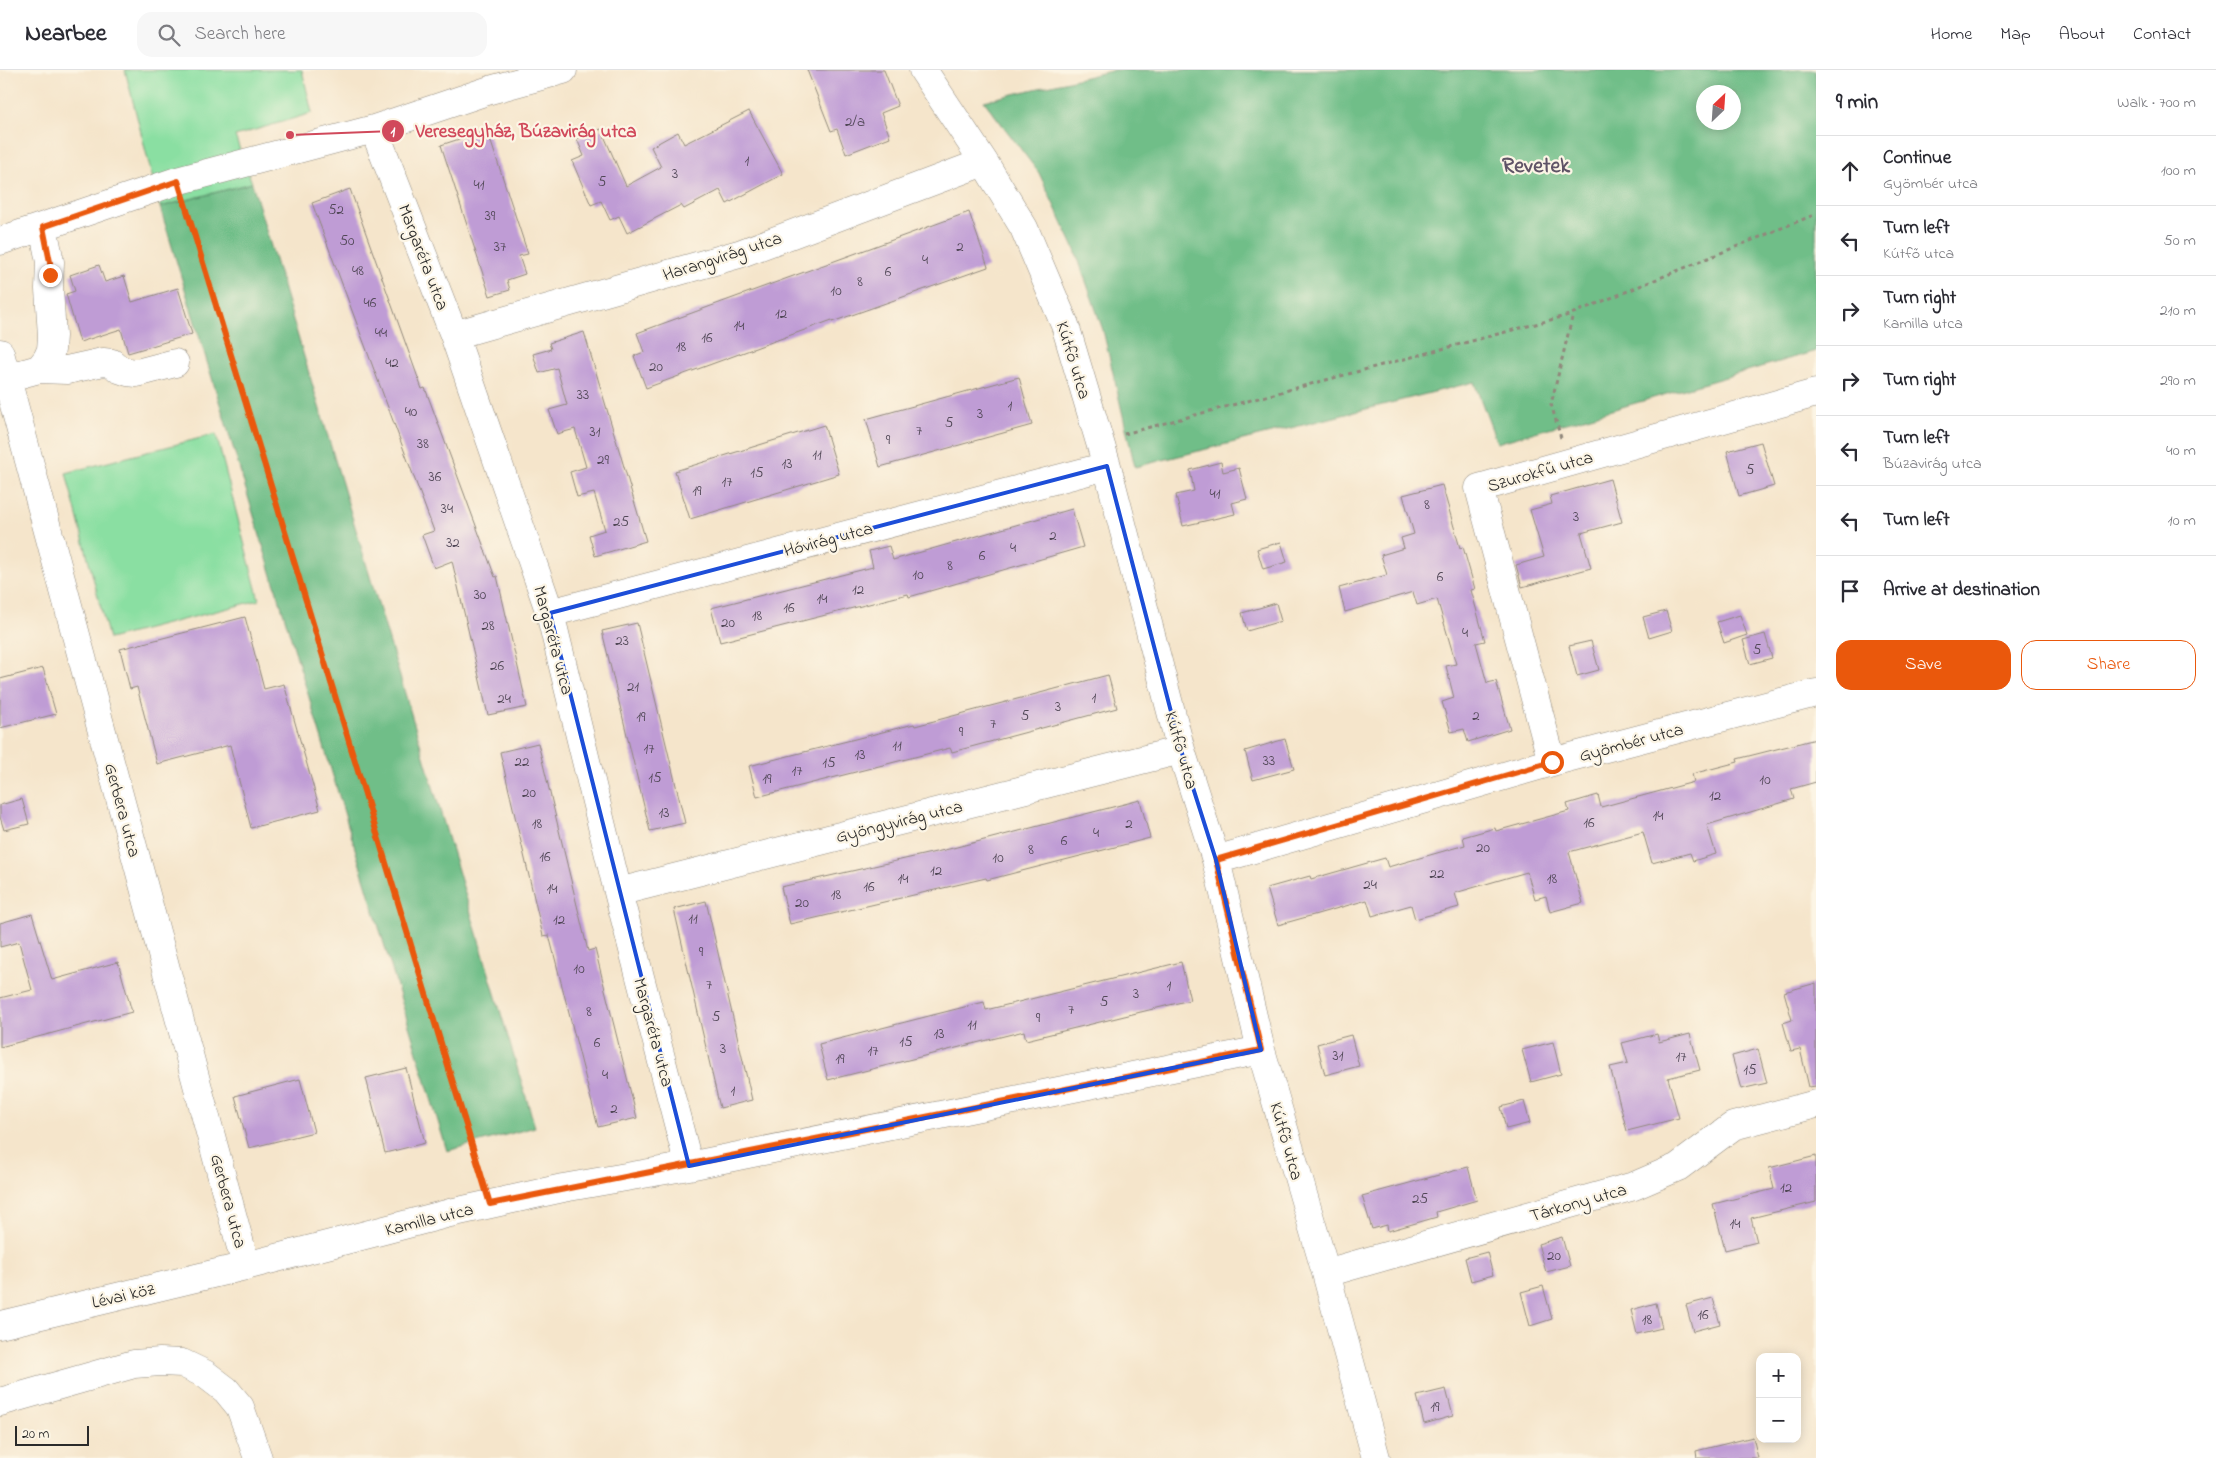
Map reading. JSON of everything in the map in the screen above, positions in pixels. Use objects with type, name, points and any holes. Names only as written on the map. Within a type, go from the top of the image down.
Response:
[{"type":"street","points":[[0,241],[178,181],[374,129],[487,80],[563,70]]},
{"type":"street","name":"Kútfő utca","points":[[923,70],[984,162],[1024,228],[1065,325],[1103,453],[1180,750],[1216,860],[1261,1050],[1326,1273],[1376,1458]]},
{"type":"street","name":"Margaréta utca","points":[[374,129],[454,335],[550,612],[618,892],[689,1166]]},
{"type":"street","name":"Harangvirág utca","points":[[454,335],[739,254],[984,162]]},
{"type":"street","points":[[39,369],[47,359],[52,336],[49,289],[50,262],[43,227]]},
{"type":"street","points":[[3,366],[68,370],[103,362],[112,363],[119,369],[128,372],[137,372],[175,363]]},
{"type":"street","name":"Gerbera utca","points":[[3,366],[246,1266]]},
{"type":"street","name":"Szurokfű utca","points":[[1552,762],[1479,488],[1816,393]]},
{"type":"street","name":"Hóvirág utca","points":[[550,612],[1103,453]]},
{"type":"street","name":"Gyömbér utca","points":[[1216,860],[1552,762],[1816,693]]},
{"type":"street","name":"Gyöngyvirág utca","points":[[618,892],[1180,750]]},
{"type":"street","name":"Kamilla utca","points":[[246,1266],[490,1204],[563,1188],[689,1166],[1261,1050]]},
{"type":"street","name":"Tárkony utca","points":[[1326,1273],[1634,1186],[1678,1167],[1733,1126],[1816,1104]]},
{"type":"street","name":"Lévai köz","points":[[0,1325],[246,1266]]},
{"type":"street","points":[[0,1402],[134,1364],[182,1363],[205,1374],[226,1390],[240,1407],[258,1458]]},
{"type":"path","points":[[178,181],[490,1204]]},
{"type":"path","points":[[1103,453],[1573,313],[1816,214]]},
{"type":"path","points":[[1568,462],[1551,404],[1573,313]]},
{"type":"highlighted area","points":[[1107,466],[1181,750],[1216,860],[1261,1050],[689,1166],[550,613]]},
{"type":"green space","points":[[125,70],[302,70],[312,113],[235,136],[252,183],[160,207]]},
{"type":"green space","points":[[1115,70],[1816,70],[1816,351],[1497,443],[1474,382],[1135,467],[1103,330],[1075,250],[1039,173],[984,101]]},
{"type":"green space","points":[[252,183],[535,1127],[447,1151],[160,207]]},
{"type":"green space","points":[[216,434],[259,600],[109,639],[66,473]]},
{"type":"building","points":[[807,70],[884,70],[898,106],[881,113],[890,137],[846,154],[837,129],[831,131]]},
{"type":"building","points":[[749,111],[783,174],[727,204],[720,190],[684,209],[681,205],[627,233],[619,216],[610,220],[601,201],[591,205],[572,161],[584,156],[577,139],[601,129],[626,186],[661,167],[651,147],[678,132],[684,144]]},
{"type":"building","points":[[487,130],[528,254],[519,256],[525,274],[507,280],[510,290],[490,296],[441,145]]},
{"type":"building","points":[[350,189],[422,389],[425,388],[495,577],[497,576],[527,707],[488,715],[452,561],[434,568],[422,535],[434,531],[312,203]]},
{"type":"building","points":[[969,212],[988,267],[832,322],[832,320],[646,388],[634,356],[644,352],[637,333]]},
{"type":"building","points":[[99,265],[105,282],[124,276],[132,302],[178,288],[192,334],[128,353],[121,329],[80,342],[66,294],[75,291],[70,275]]},
{"type":"building","points":[[584,332],[646,541],[595,556],[589,535],[605,530],[594,493],[577,497],[570,472],[586,467],[575,429],[557,434],[549,410],[567,405],[557,368],[539,373],[533,354],[551,349],[549,343]]},
{"type":"building","points":[[1019,377],[1032,425],[880,467],[866,419]]},
{"type":"building","points":[[824,425],[839,474],[690,519],[675,471]]},
{"type":"building","points":[[1761,442],[1774,486],[1739,496],[1727,451]]},
{"type":"building","points":[[1221,462],[1223,472],[1239,468],[1247,499],[1232,503],[1235,514],[1183,526],[1176,495],[1194,491],[1190,470]]},
{"type":"building","points":[[1610,479],[1622,522],[1581,533],[1591,568],[1522,587],[1516,565],[1544,557],[1530,510],[1552,504],[1550,496]]},
{"type":"building","points":[[1442,485],[1460,548],[1463,547],[1475,589],[1471,590],[1485,641],[1476,643],[1487,683],[1496,681],[1510,729],[1468,742],[1464,729],[1451,732],[1442,702],[1454,698],[1446,666],[1456,664],[1437,599],[1417,605],[1413,592],[1345,612],[1339,588],[1387,575],[1381,555],[1404,548],[1401,538],[1414,534],[1403,495]]},
{"type":"building","points":[[1072,509],[1083,547],[909,597],[908,594],[720,642],[711,608],[873,567],[869,551],[889,546],[893,560]]},
{"type":"building","points":[[1281,542],[1287,562],[1263,569],[1257,549]]},
{"type":"building","points":[[1276,603],[1281,621],[1247,631],[1242,613]]},
{"type":"building","points":[[1666,611],[1672,631],[1649,638],[1643,617]]},
{"type":"building","points":[[1740,615],[1747,635],[1724,643],[1717,622]]},
{"type":"building","points":[[245,617],[264,689],[284,684],[320,810],[251,828],[230,745],[157,764],[137,687],[130,689],[120,649]]},
{"type":"building","points":[[637,623],[685,823],[650,831],[602,631]]},
{"type":"building","points":[[1765,634],[1772,658],[1750,664],[1743,640]]},
{"type":"building","points":[[1591,641],[1599,670],[1577,676],[1569,646]]},
{"type":"building","points":[[43,668],[56,714],[0,728],[0,679]]},
{"type":"building","points":[[1108,675],[1117,708],[952,752],[950,748],[757,797],[749,766],[914,724],[915,726]]},
{"type":"building","points":[[1285,739],[1294,769],[1253,780],[1245,751]]},
{"type":"building","points":[[1816,739],[1816,782],[1791,789],[1794,799],[1707,825],[1716,854],[1693,861],[1690,853],[1652,863],[1643,832],[1569,852],[1583,903],[1550,912],[1546,896],[1535,899],[1527,872],[1455,893],[1459,907],[1415,919],[1411,905],[1372,916],[1367,900],[1278,925],[1267,888],[1310,876],[1311,879],[1385,858],[1388,867],[1465,845],[1463,837],[1495,828],[1496,831],[1569,811],[1567,804],[1598,795],[1601,807],[1694,782],[1692,774],[1738,762],[1737,759]]},
{"type":"building","points":[[538,743],[588,951],[595,949],[637,1118],[598,1127],[549,935],[543,936],[500,752]]},
{"type":"building","points":[[22,799],[29,824],[4,830],[0,817],[0,805]]},
{"type":"building","points":[[1140,800],[1150,838],[987,880],[986,878],[790,924],[781,887],[949,849]]},
{"type":"building","points":[[706,901],[752,1100],[720,1108],[674,909]]},
{"type":"building","points":[[32,914],[52,980],[118,962],[132,1012],[0,1047],[0,998],[32,990],[19,942],[0,947],[0,923]]},
{"type":"building","points":[[1181,962],[1190,1000],[1026,1040],[1024,1031],[828,1080],[819,1044],[984,1002],[986,1010]]},
{"type":"building","points":[[1816,983],[1816,1086],[1809,1087],[1800,1049],[1791,1051],[1783,1023],[1792,1020],[1784,992]]},
{"type":"building","points":[[1657,1034],[1659,1042],[1690,1034],[1700,1070],[1668,1078],[1679,1118],[1627,1131],[1610,1067],[1628,1063],[1622,1043]]},
{"type":"building","points":[[1351,1035],[1359,1066],[1325,1075],[1317,1044]]},
{"type":"building","points":[[1553,1042],[1561,1074],[1531,1082],[1522,1050]]},
{"type":"building","points":[[1758,1049],[1767,1083],[1741,1089],[1732,1056]]},
{"type":"building","points":[[406,1068],[425,1143],[385,1153],[366,1078]]},
{"type":"building","points":[[300,1079],[314,1132],[249,1148],[235,1096]]},
{"type":"building","points":[[1524,1101],[1530,1123],[1506,1129],[1501,1107]]},
{"type":"building","points":[[1816,1156],[1816,1202],[1751,1218],[1757,1242],[1725,1250],[1713,1204],[1774,1189],[1769,1168]]},
{"type":"building","points":[[1468,1167],[1477,1200],[1436,1212],[1437,1217],[1388,1231],[1387,1225],[1372,1229],[1362,1196]]},
{"type":"building","points":[[1562,1237],[1570,1266],[1546,1272],[1538,1244]]},
{"type":"building","points":[[1487,1252],[1493,1275],[1471,1281],[1465,1258]]},
{"type":"building","points":[[1543,1286],[1552,1319],[1530,1326],[1521,1292]]},
{"type":"building","points":[[1713,1298],[1720,1324],[1693,1331],[1686,1305]]},
{"type":"building","points":[[1656,1303],[1662,1328],[1637,1334],[1631,1310]]},
{"type":"building","points":[[1446,1389],[1453,1416],[1424,1424],[1417,1396]]},
{"type":"building","points":[[1753,1437],[1758,1458],[1697,1458],[1696,1451]]},
{"type":"place","name":"Veresegyház, Búzavirág utca","points":[[290,135]]},
{"type":"district","name":"Revetek","points":[[1536,164]]},
{"type":"route","points":[[50,275],[50,262],[43,227],[178,181],[490,1204],[563,1188],[689,1166],[1261,1050],[1216,860],[1552,762]]}]
